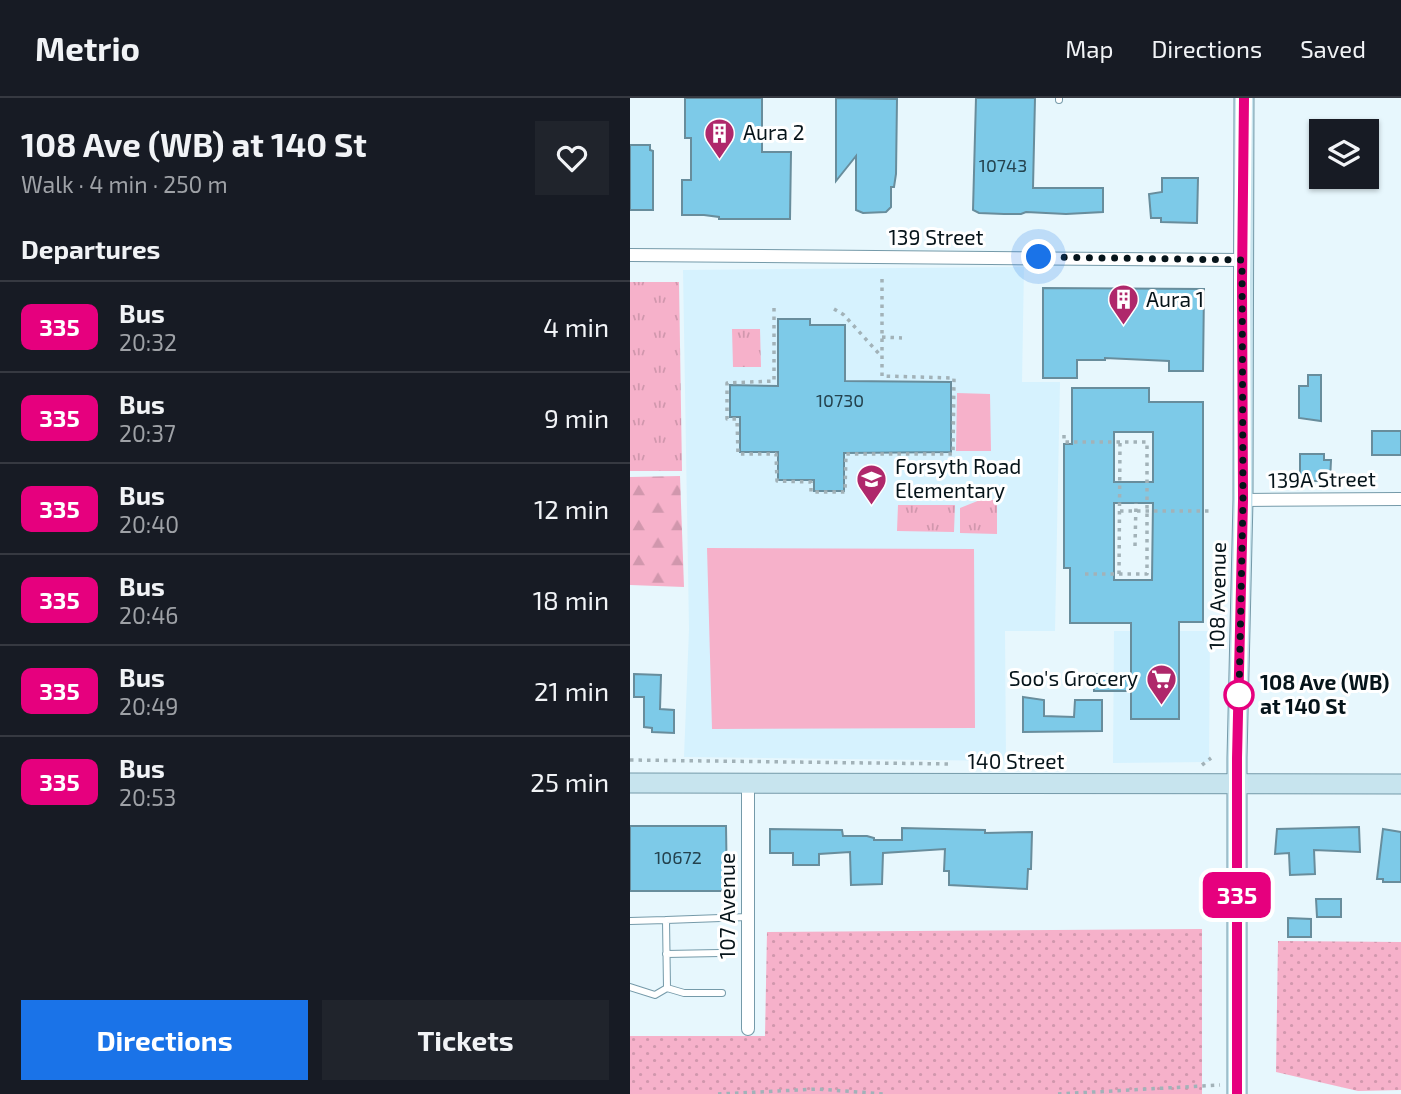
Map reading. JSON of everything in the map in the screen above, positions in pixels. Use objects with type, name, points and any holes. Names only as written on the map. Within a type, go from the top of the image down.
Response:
[{"type":"main road","name":"108 Avenue","points":[[1237,1094],[1237,785],[1243,500],[1244,98]]},
{"type":"main road","name":"140 Street","points":[[630,783],[1401,784]]},
{"type":"street","name":"139 Street","points":[[630,255],[1242,260]]},
{"type":"street","name":"139A Street","points":[[1243,500],[1401,499]]},
{"type":"street","name":"107 Avenue","points":[[748,783],[748,1029]]},
{"type":"lane","points":[[630,921],[748,917]]},
{"type":"lane","points":[[666,920],[667,988]]},
{"type":"lane","points":[[666,954],[720,953]]},
{"type":"lane","points":[[630,987],[655,995],[667,988],[684,993],[722,993]]},
{"type":"path","points":[[774,308],[774,381],[727,383],[727,419],[737,419],[737,454],[776,454],[777,481],[811,482],[811,492],[845,492],[846,454],[953,454],[954,378],[882,377],[883,276]]},
{"type":"path","points":[[834,309],[844,315],[882,357]]},
{"type":"path","points":[[882,337],[902,338]]},
{"type":"path","points":[[1064,435],[1064,442],[1147,442],[1147,574],[1081,574]]},
{"type":"path","points":[[1119,574],[1120,442]]},
{"type":"path","points":[[1135,546],[1136,503]]},
{"type":"path","points":[[1120,511],[1211,511]]},
{"type":"path","points":[[1202,766],[1211,758]]},
{"type":"path","points":[[630,760],[956,764]]},
{"type":"path","points":[[1058,1094],[1214,1085]]},
{"type":"path","points":[[718,1094],[818,1089],[884,1094]]},
{"type":"shaded area","name":"Forsyth Road Elementary","points":[[1024,267],[1022,382],[1060,382],[1055,631],[1005,631],[1006,761],[684,757],[689,629],[683,270]]},
{"type":"shaded area","points":[[1114,631],[1210,631],[1209,762],[1113,763]]},
{"type":"green space","points":[[630,282],[679,282],[682,471],[630,471]]},
{"type":"green space","points":[[732,329],[760,329],[761,367],[733,367]]},
{"type":"green space","points":[[957,393],[990,394],[991,451],[956,451]]},
{"type":"green space","points":[[680,476],[684,587],[630,585],[630,477]]},
{"type":"green space","points":[[980,500],[997,500],[997,534],[960,533],[960,508]]},
{"type":"green space","points":[[898,505],[955,505],[954,532],[897,531]]},
{"type":"green space","points":[[707,548],[974,549],[975,728],[712,729]]},
{"type":"green space","points":[[1202,929],[1202,1094],[630,1094],[630,1036],[765,1036],[767,932]]},
{"type":"green space","points":[[1278,941],[1401,942],[1401,1090],[1358,1091],[1276,1072]]},
{"type":"building","name":"Aura 2","points":[[685,98],[762,98],[762,152],[791,152],[790,219],[719,219],[704,215],[682,215],[682,180],[691,180],[691,138],[685,138]]},
{"type":"building","points":[[836,98],[897,99],[896,174],[894,187],[891,187],[891,207],[886,212],[863,213],[856,210],[856,156],[836,181]]},
{"type":"building","points":[[976,98],[1035,98],[1033,188],[1103,188],[1103,212],[1004,214],[979,213],[973,210]]},
{"type":"building","points":[[630,145],[650,145],[650,150],[653,151],[653,210],[630,210]]},
{"type":"building","points":[[1162,178],[1198,178],[1197,223],[1161,222],[1161,218],[1151,218],[1149,194],[1162,192]]},
{"type":"building","name":"Aura 1","points":[[1043,288],[1204,289],[1203,371],[1169,371],[1169,361],[1105,358],[1077,360],[1077,378],[1043,378]]},
{"type":"building","name":"Forsyth Road Elementary","points":[[778,319],[810,319],[810,325],[845,325],[845,381],[951,382],[951,452],[844,453],[844,491],[814,491],[814,480],[778,480],[778,452],[740,452],[740,417],[730,417],[730,385],[778,386]]},
{"type":"building","points":[[1308,375],[1321,375],[1321,421],[1299,418],[1299,386],[1308,386]]},
{"type":"building","points":[[1072,388],[1149,388],[1149,402],[1203,402],[1203,622],[1179,622],[1179,719],[1131,719],[1131,691],[1094,691],[1094,674],[1131,674],[1131,623],[1070,623],[1070,568],[1064,568],[1064,444],[1072,444]],"holes":[[[1114,432],[1153,432],[1153,482],[1114,482]],[[1114,503],[1153,503],[1152,580],[1114,580]]]},
{"type":"building","points":[[1372,431],[1401,431],[1401,455],[1372,455]]},
{"type":"building","points":[[1300,454],[1324,454],[1324,460],[1331,460],[1330,481],[1300,481]]},
{"type":"building","points":[[634,674],[661,675],[660,709],[674,710],[674,733],[652,732],[652,728],[644,727],[644,697],[634,697]]},
{"type":"building","points":[[1023,697],[1044,700],[1044,716],[1074,717],[1075,700],[1102,700],[1102,731],[1023,732]]},
{"type":"building","points":[[630,826],[726,826],[727,891],[630,891]]},
{"type":"building","points":[[1359,827],[1360,852],[1314,850],[1315,874],[1290,875],[1289,853],[1275,854],[1277,829]]},
{"type":"building","points":[[902,828],[985,830],[985,833],[1032,832],[1031,869],[1028,869],[1027,889],[949,885],[949,871],[944,871],[945,849],[883,853],[882,884],[851,885],[850,852],[819,854],[819,865],[793,865],[793,853],[770,853],[770,829],[842,830],[843,836],[902,840]]},
{"type":"building","points":[[1383,829],[1401,832],[1401,882],[1383,882],[1383,879],[1377,879]]},
{"type":"building","points":[[1316,899],[1341,899],[1341,917],[1317,917]]},
{"type":"building","points":[[1288,918],[1311,919],[1311,937],[1288,937]]},
{"type":"bus line","name":"335","points":[[1237,1094],[1237,758],[1243,500],[1244,98]]},
{"type":"place","name":"Aura 2","points":[[720,160]]},
{"type":"place","name":"Aura 1","points":[[1123,327]]},
{"type":"place","name":"Forsyth Road Elementary","points":[[872,506]]},
{"type":"place","name":"108 Ave (WB) at 140 St","points":[[1239,695]]},
{"type":"place","name":"Soo's Grocery","points":[[1161,706]]},
{"type":"route","points":[[1039,257],[1242,260],[1243,500],[1239,695]]}]
